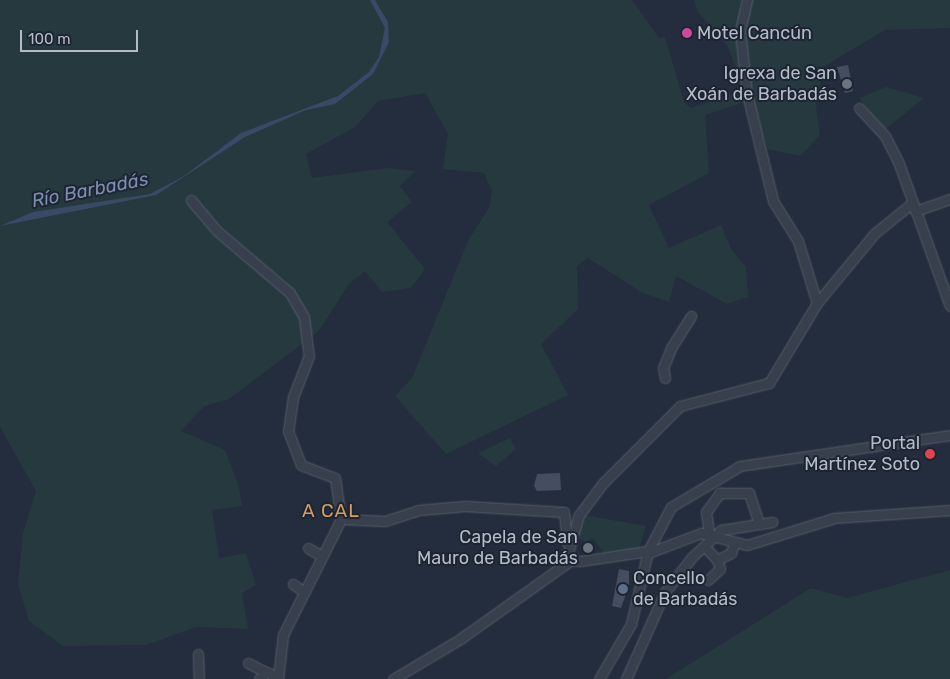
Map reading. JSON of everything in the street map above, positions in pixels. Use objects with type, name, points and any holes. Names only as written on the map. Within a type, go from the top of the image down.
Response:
[{"type":"street","points":[[747,0],[740,31],[747,94],[773,202],[798,241],[816,303]]},
{"type":"street","points":[[859,108],[885,136],[914,207],[950,306]]},
{"type":"street","points":[[570,557],[579,515],[603,483],[680,406],[748,392],[769,382],[816,303],[875,233],[914,207],[950,199]]},
{"type":"street","points":[[191,200],[216,230],[290,293],[304,317],[308,356],[293,397],[288,432],[301,465],[335,478],[342,519],[283,635],[278,678],[248,663]]},
{"type":"street","points":[[665,378],[662,370],[671,348],[691,316]]},
{"type":"street","points":[[599,679],[631,624],[648,552],[671,507],[725,472],[752,463],[841,454],[950,435]]},
{"type":"street","points":[[626,679],[665,592],[683,567],[706,548],[712,534],[706,512],[720,493],[749,493],[759,523]]},
{"type":"street","points":[[342,519],[385,521],[418,510],[465,506],[564,512],[570,557]]},
{"type":"street","points":[[712,534],[734,543],[765,542],[794,527],[834,518],[950,510]]},
{"type":"street","points":[[393,679],[460,639],[570,557],[648,552],[712,534],[723,529],[772,522]]},
{"type":"street","points":[[717,560],[731,553],[734,543]]},
{"type":"street","points":[[308,548],[322,556]]},
{"type":"street","points":[[706,548],[717,560],[720,569],[708,580]]},
{"type":"street","points":[[292,584],[304,592]]},
{"type":"street","points":[[198,654],[199,679]]},
{"type":"street","points":[[259,679],[266,672]]},
{"type":"green space","points":[[0,0],[632,0],[659,38],[665,37],[684,102],[691,108],[744,90],[727,45],[698,12],[694,0],[950,0],[950,28],[885,30],[823,67],[816,107],[820,135],[800,156],[768,149],[752,100],[705,115],[709,173],[649,205],[669,248],[721,225],[731,249],[746,267],[748,297],[727,304],[676,276],[669,302],[641,292],[588,258],[577,266],[578,309],[541,344],[568,395],[446,454],[395,396],[412,378],[468,241],[490,206],[492,191],[484,173],[443,169],[448,134],[425,93],[378,101],[355,127],[306,154],[312,178],[388,168],[415,171],[400,186],[412,202],[387,222],[425,269],[411,288],[382,292],[365,271],[349,284],[318,332],[229,399],[204,406],[181,431],[225,450],[239,487],[242,506],[212,510],[219,558],[246,553],[256,585],[242,593],[248,629],[196,627],[146,645],[63,646],[29,621],[18,584],[23,533],[36,491],[0,427]]},
{"type":"green space","points":[[886,87],[924,98],[883,131],[859,98]]},
{"type":"green space","points":[[510,438],[516,449],[496,466],[478,453]]},
{"type":"green space","points":[[584,515],[646,526],[639,549],[605,554],[593,538],[586,543],[577,534]]},
{"type":"green space","points":[[950,570],[950,679],[666,679],[811,588],[847,598]]},
{"type":"water","points":[[370,0],[375,0],[388,22],[389,42],[373,74],[335,104],[306,110],[245,137],[156,195],[0,226],[33,212],[150,194],[184,176],[241,133],[338,96],[369,72],[379,57],[385,28]]},
{"type":"building","name":"Igrexa de San Xoán de Barbadás","points":[[848,65],[853,91],[845,93],[837,67]]},
{"type":"building","points":[[560,473],[561,490],[537,491],[534,486],[537,474]]},
{"type":"building","name":"Concello de Barbadás","points":[[619,569],[629,571],[629,586],[621,608],[612,606]]},
{"type":"place","name":"Motel Cancún","points":[[687,33]]},
{"type":"place","name":"Igrexa de San Xoán de Barbadás","points":[[847,84]]},
{"type":"place","name":"Portal Martínez Soto","points":[[930,454]]},
{"type":"place","name":"Capela de San Mauro de Barbadás","points":[[588,548]]},
{"type":"place","name":"Concello de Barbadás","points":[[623,589]]},
{"type":"district","name":"A CAL","points":[[331,511]]},
{"type":"water label","name":"Río Barbadás","points":[[90,190]]}]
